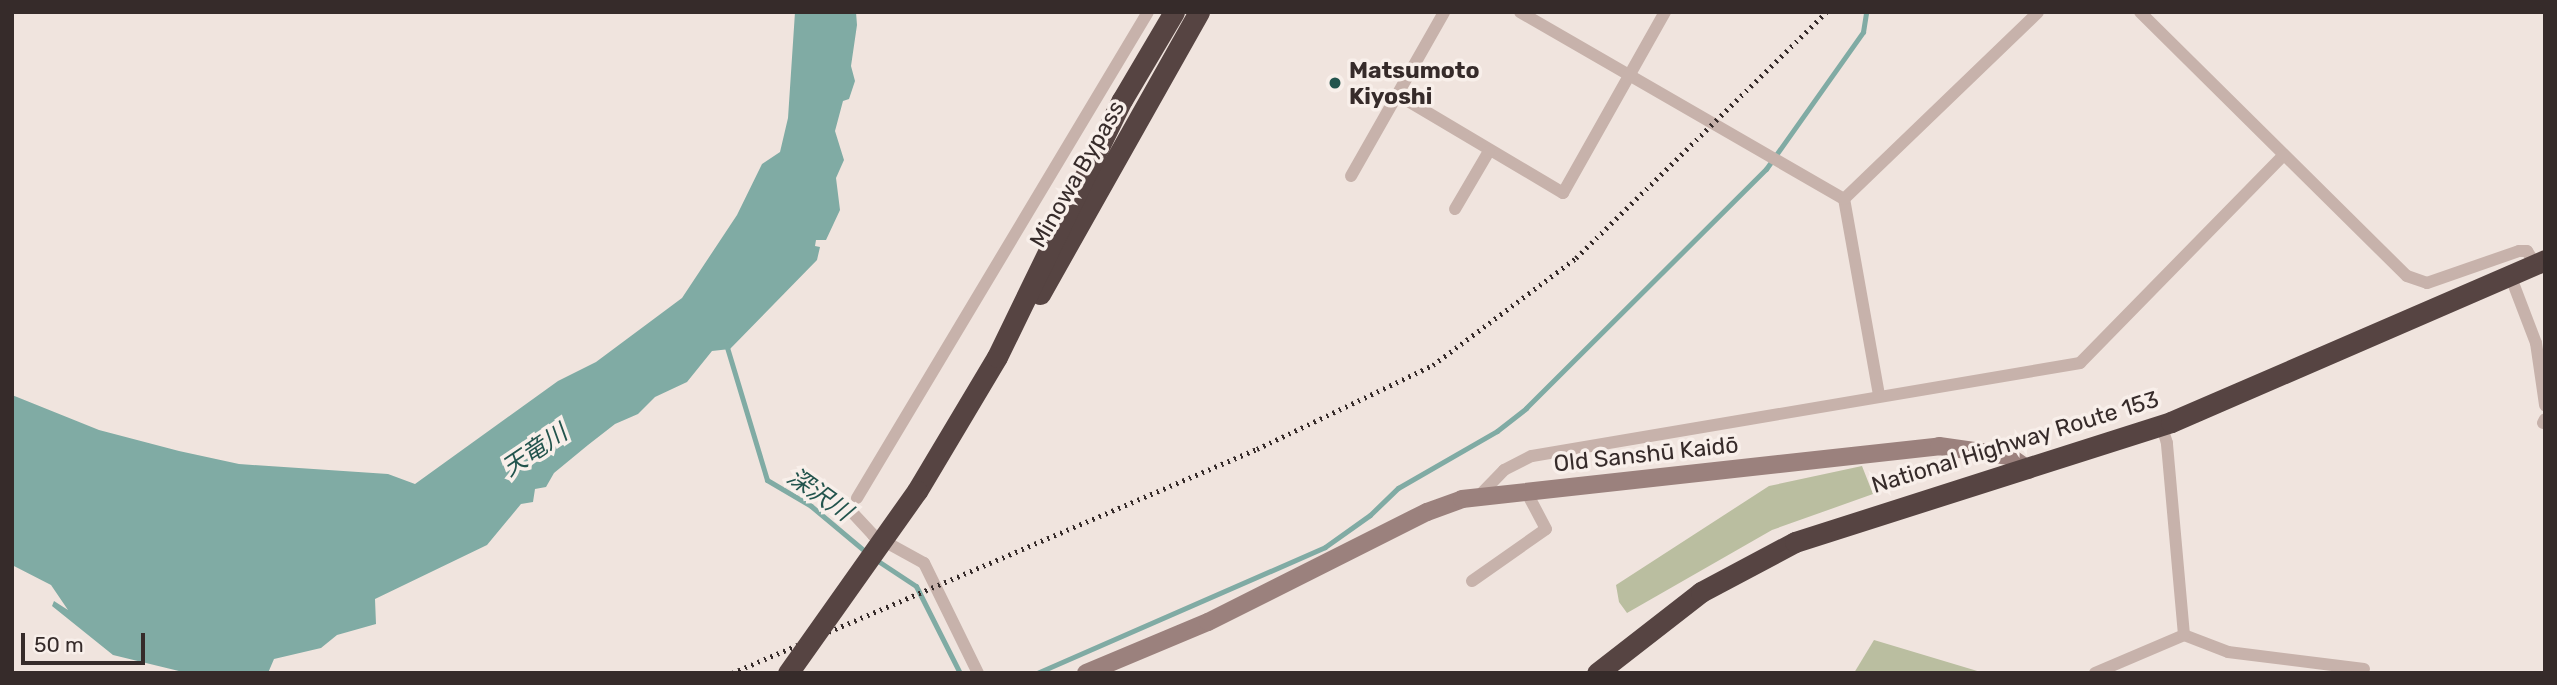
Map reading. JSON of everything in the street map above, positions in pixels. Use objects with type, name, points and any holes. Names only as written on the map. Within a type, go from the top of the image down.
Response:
[{"type":"highway","name":"Minowa Bypass","points":[[788,673],[917,491],[997,357],[1122,100],[1174,12]]},
{"type":"highway","name":"Minowa Bypass","points":[[997,357],[1008,350],[1199,12]]},
{"type":"highway","name":"National Highway Route 153","points":[[1597,673],[1701,592],[1795,542],[1845,522],[2029,470],[2161,425],[2540,262]]},
{"type":"main road","name":"Old Sanshū Kaidō","points":[[1086,673],[1283,587],[1427,512],[1479,496],[1939,446],[2009,456],[2029,470]]},
{"type":"street","points":[[978,673],[924,563],[873,535],[853,504],[1148,12]]},
{"type":"street","points":[[1351,176],[1444,12]]},
{"type":"street","points":[[1520,12],[1844,199]]},
{"type":"street","points":[[1398,95],[1563,193],[1665,12]]},
{"type":"street","points":[[1844,199],[2038,12]]},
{"type":"street","points":[[2140,12],[2416,282],[2443,279],[2519,251],[2527,251],[2540,262]]},
{"type":"street","points":[[1455,209],[1489,151]]},
{"type":"street","points":[[1479,496],[1504,470],[1532,456],[2080,363],[2284,155]]},
{"type":"street","points":[[1844,199],[1879,395]]},
{"type":"street","points":[[2510,275],[2536,343],[2545,405]]},
{"type":"street","points":[[2161,425],[2167,443],[2184,635]]},
{"type":"street","points":[[1472,582],[1546,529],[1526,491]]},
{"type":"street","points":[[2184,635],[2228,652],[2364,669]]},
{"type":"street","points":[[2095,673],[2166,647],[2184,635]]},
{"type":"green space","points":[[1862,466],[1873,494],[1772,530],[1627,613],[1619,602],[1616,585],[1769,486]]},
{"type":"green space","points":[[1874,640],[1984,673],[1854,673]]},
{"type":"water","name":"天竜川","points":[[795,12],[856,12],[857,25],[851,66],[855,81],[849,99],[843,101],[835,131],[844,160],[836,178],[840,210],[826,240],[816,240],[815,246],[820,247],[817,260],[730,349],[712,351],[687,382],[655,397],[638,414],[615,424],[554,473],[546,487],[535,489],[533,502],[521,504],[487,545],[375,599],[376,624],[337,635],[321,648],[274,659],[268,673],[183,672],[113,655],[52,606],[54,601],[68,610],[51,585],[12,565],[12,395],[99,430],[179,451],[239,464],[388,474],[415,484],[558,381],[596,362],[682,298],[737,215],[762,164],[780,152],[788,118]]},
{"type":"waterway","points":[[1037,673],[1325,547],[1370,515],[1398,488],[1497,431],[1526,408],[1766,169],[1863,32],[1866,12]]},
{"type":"waterway","name":"深沢川","points":[[726,344],[767,480],[811,506],[867,553]]},
{"type":"waterway","name":"深沢川","points":[[875,559],[916,586],[960,673]]},
{"type":"railway","points":[[732,673],[1257,449],[1433,365],[1576,258],[1826,12]]},
{"type":"place","name":"Matsumoto Kiyoshi","points":[[1335,83]]}]
